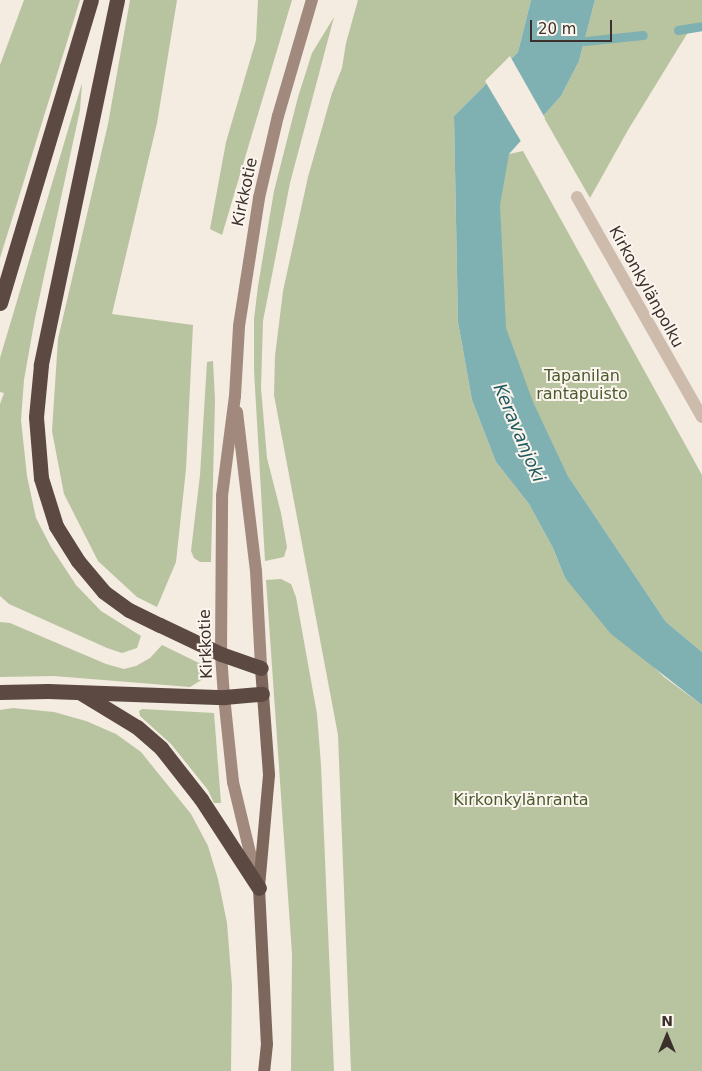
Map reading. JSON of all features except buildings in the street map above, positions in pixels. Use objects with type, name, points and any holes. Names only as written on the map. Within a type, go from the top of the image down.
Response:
[{"type":"highway","points":[[0,303],[91,0]]},
{"type":"highway","points":[[117,0],[41,365],[36,417],[42,478],[56,526],[78,561],[104,592],[128,610],[221,654],[261,668]]},
{"type":"highway","points":[[0,692],[19,690],[224,697],[262,694]]},
{"type":"highway","points":[[81,693],[137,727],[160,748],[200,799],[258,888]]},
{"type":"main road","name":"Kirkkotie","points":[[261,668],[269,775],[258,888],[267,1035],[264,1071]]},
{"type":"street","name":"Kirkkotie","points":[[258,888],[233,782],[224,697],[221,654],[222,496],[235,396],[239,326],[259,198],[278,116],[312,0]]},
{"type":"street","name":"Kirkonkylänpolku","points":[[577,198],[702,417]]},
{"type":"street","name":"Kirkkotie","points":[[235,396],[256,571],[261,668]]},
{"type":"green space","points":[[24,0],[80,0],[0,258],[0,65]]},
{"type":"green space","points":[[130,0],[177,0],[157,123],[112,314],[193,325],[186,469],[176,562],[157,607],[137,597],[98,561],[64,494],[52,431],[58,339],[108,124]]},
{"type":"green space","points":[[258,0],[292,0],[222,235],[210,229],[226,142],[256,40]]},
{"type":"green space","name":"Kirkonkylänranta","points":[[358,0],[531,0],[518,52],[454,116],[458,322],[472,400],[496,462],[529,504],[553,548],[565,578],[664,677],[702,705],[702,1071],[351,1071],[338,735],[274,395],[275,356],[283,291],[308,177],[332,93],[342,68],[346,43]]},
{"type":"green space","points":[[595,0],[702,0],[702,29],[690,29],[628,130],[590,198],[543,116],[561,96],[579,61]]},
{"type":"green space","points":[[334,17],[290,183],[263,321],[261,388],[267,458],[281,513],[287,547],[284,557],[265,561],[254,370],[254,319],[258,286],[274,191],[298,97],[312,53]]},
{"type":"green space","points":[[82,83],[80,110],[35,318],[24,380],[21,420],[27,476],[36,518],[51,547],[76,585],[101,611],[141,636],[137,648],[122,653],[9,604],[0,596],[0,404],[4,393],[0,392],[0,358]]},
{"type":"green space","name":"Tapanilan rantapuisto","points":[[523,151],[702,475],[702,652],[666,622],[568,476],[506,347],[495,204],[509,154]]},
{"type":"green space","points":[[213,361],[215,400],[211,562],[200,562],[194,558],[191,551],[200,475],[207,362]]},
{"type":"green space","points":[[281,579],[291,584],[296,597],[317,714],[321,765],[334,1071],[291,1071],[292,954],[266,580]]},
{"type":"green space","points":[[0,622],[10,623],[106,664],[124,669],[136,666],[150,658],[162,645],[201,664],[204,673],[203,679],[190,687],[54,676],[0,677]]},
{"type":"green space","points":[[13,708],[54,712],[86,721],[116,734],[141,752],[191,814],[208,846],[218,879],[227,923],[232,986],[231,1071],[0,1071],[0,710]]},
{"type":"green space","points":[[142,709],[214,713],[221,803],[214,803],[208,790],[171,744],[140,716],[139,711]]},
{"type":"water","name":"Keravanjoki","points":[[531,0],[595,0],[579,61],[561,96],[509,154],[500,205],[506,328],[533,402],[568,476],[666,622],[702,652],[702,705],[611,634],[565,578],[553,548],[529,504],[496,462],[472,400],[458,322],[454,116],[518,52]]},
{"type":"pier","points":[[510,56],[545,118],[522,143],[485,81]]},
{"type":"waterway","points":[[678,30],[702,26]]},
{"type":"waterway","points":[[585,41],[643,35]]}]
